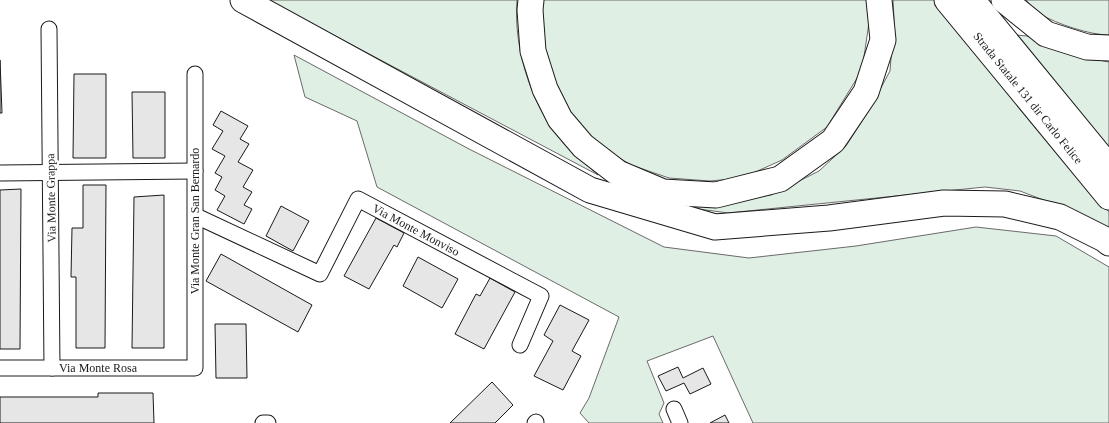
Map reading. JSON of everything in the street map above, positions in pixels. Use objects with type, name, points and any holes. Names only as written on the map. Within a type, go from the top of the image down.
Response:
[{"type":"highway","points":[[243,0],[590,190],[715,227],[829,218],[944,202],[1005,204],[1060,217],[1109,243]]},
{"type":"highway","points":[[531,0],[533,50],[545,89],[560,119],[583,146],[618,173],[663,192],[716,195],[780,179],[833,141],[866,92],[883,40],[880,0]]},
{"type":"highway","name":"Strada Statale 131 dir Carlo Felice","points":[[947,0],[1109,197]]},
{"type":"highway","name":"Strada Statale 131 dir Carlo Felice","points":[[972,0],[1109,167]]},
{"type":"highway","points":[[1004,0],[1046,34],[1087,47],[1109,48]]},
{"type":"street","name":"Via Monte Grappa","points":[[49,29],[52,368]]},
{"type":"street","name":"Via Monte Gran San Bernardo","points":[[195,74],[195,368]]},
{"type":"street","points":[[0,173],[195,171]]},
{"type":"street","name":"Via Monte Monviso","points":[[196,216],[320,274],[358,199],[541,296],[520,345]]},
{"type":"street","name":"Via Monte Rosa","points":[[0,368],[195,368]]},
{"type":"street","points":[[263,423],[268,423]]},
{"type":"green space","points":[[267,0],[517,0],[518,40],[528,80],[536,99],[556,134],[569,149],[598,175]]},
{"type":"green space","points":[[543,0],[868,0],[870,16],[862,70],[827,127],[782,160],[742,178],[710,181],[669,178],[631,165],[597,144],[568,111],[546,62],[541,19]]},
{"type":"green space","points":[[893,0],[935,0],[1109,212],[1109,231],[1088,217],[1020,191],[985,187],[728,213],[691,208],[771,195],[819,171],[846,146],[868,112],[890,71],[894,19]]},
{"type":"green space","points":[[1026,0],[1109,0],[1109,35],[1083,31],[1055,22],[1038,13]]},
{"type":"green space","points":[[1016,35],[1027,36],[1069,54],[1109,62],[1109,147]]},
{"type":"green space","points":[[294,55],[469,149],[664,247],[749,258],[856,246],[976,227],[1056,236],[1109,267],[1109,423],[753,423],[713,336],[647,361],[664,403],[659,414],[663,423],[589,423],[580,413],[589,398],[619,317],[377,187],[357,121],[305,97]]},
{"type":"building","points":[[0,60],[2,113],[0,113]]},
{"type":"building","points":[[74,74],[106,74],[106,158],[73,158]]},
{"type":"building","points":[[132,92],[165,92],[165,158],[133,158]]},
{"type":"building","points":[[221,111],[248,126],[240,139],[249,144],[238,162],[253,170],[243,187],[252,192],[244,205],[252,209],[244,224],[217,210],[225,196],[215,190],[222,177],[215,173],[225,156],[212,149],[223,131],[213,125]]},
{"type":"building","points":[[83,185],[106,185],[105,348],[76,348],[76,277],[71,277],[72,228],[83,228]]},
{"type":"building","points":[[21,189],[20,349],[0,349],[0,190]]},
{"type":"building","points":[[164,195],[164,348],[132,348],[134,197]]},
{"type":"building","points":[[281,206],[309,221],[293,251],[266,236]]},
{"type":"building","points":[[376,218],[404,233],[397,247],[394,245],[369,289],[344,276]]},
{"type":"building","points":[[221,254],[312,305],[298,332],[206,281]]},
{"type":"building","points":[[418,257],[458,279],[442,308],[403,286]]},
{"type":"building","points":[[490,278],[515,292],[484,349],[455,334],[476,294],[480,296]]},
{"type":"building","points":[[560,305],[589,320],[572,351],[581,356],[563,390],[534,376],[553,341],[544,335]]},
{"type":"building","points":[[215,324],[246,324],[247,378],[216,378]]},
{"type":"building","points":[[678,367],[683,378],[703,368],[711,384],[690,394],[684,383],[666,391],[658,376]]},
{"type":"building","points":[[492,382],[513,405],[495,423],[450,423]]},
{"type":"building","points":[[98,393],[153,393],[154,423],[0,423],[0,397],[98,397]]},
{"type":"building","points":[[725,415],[729,423],[710,423]]}]
